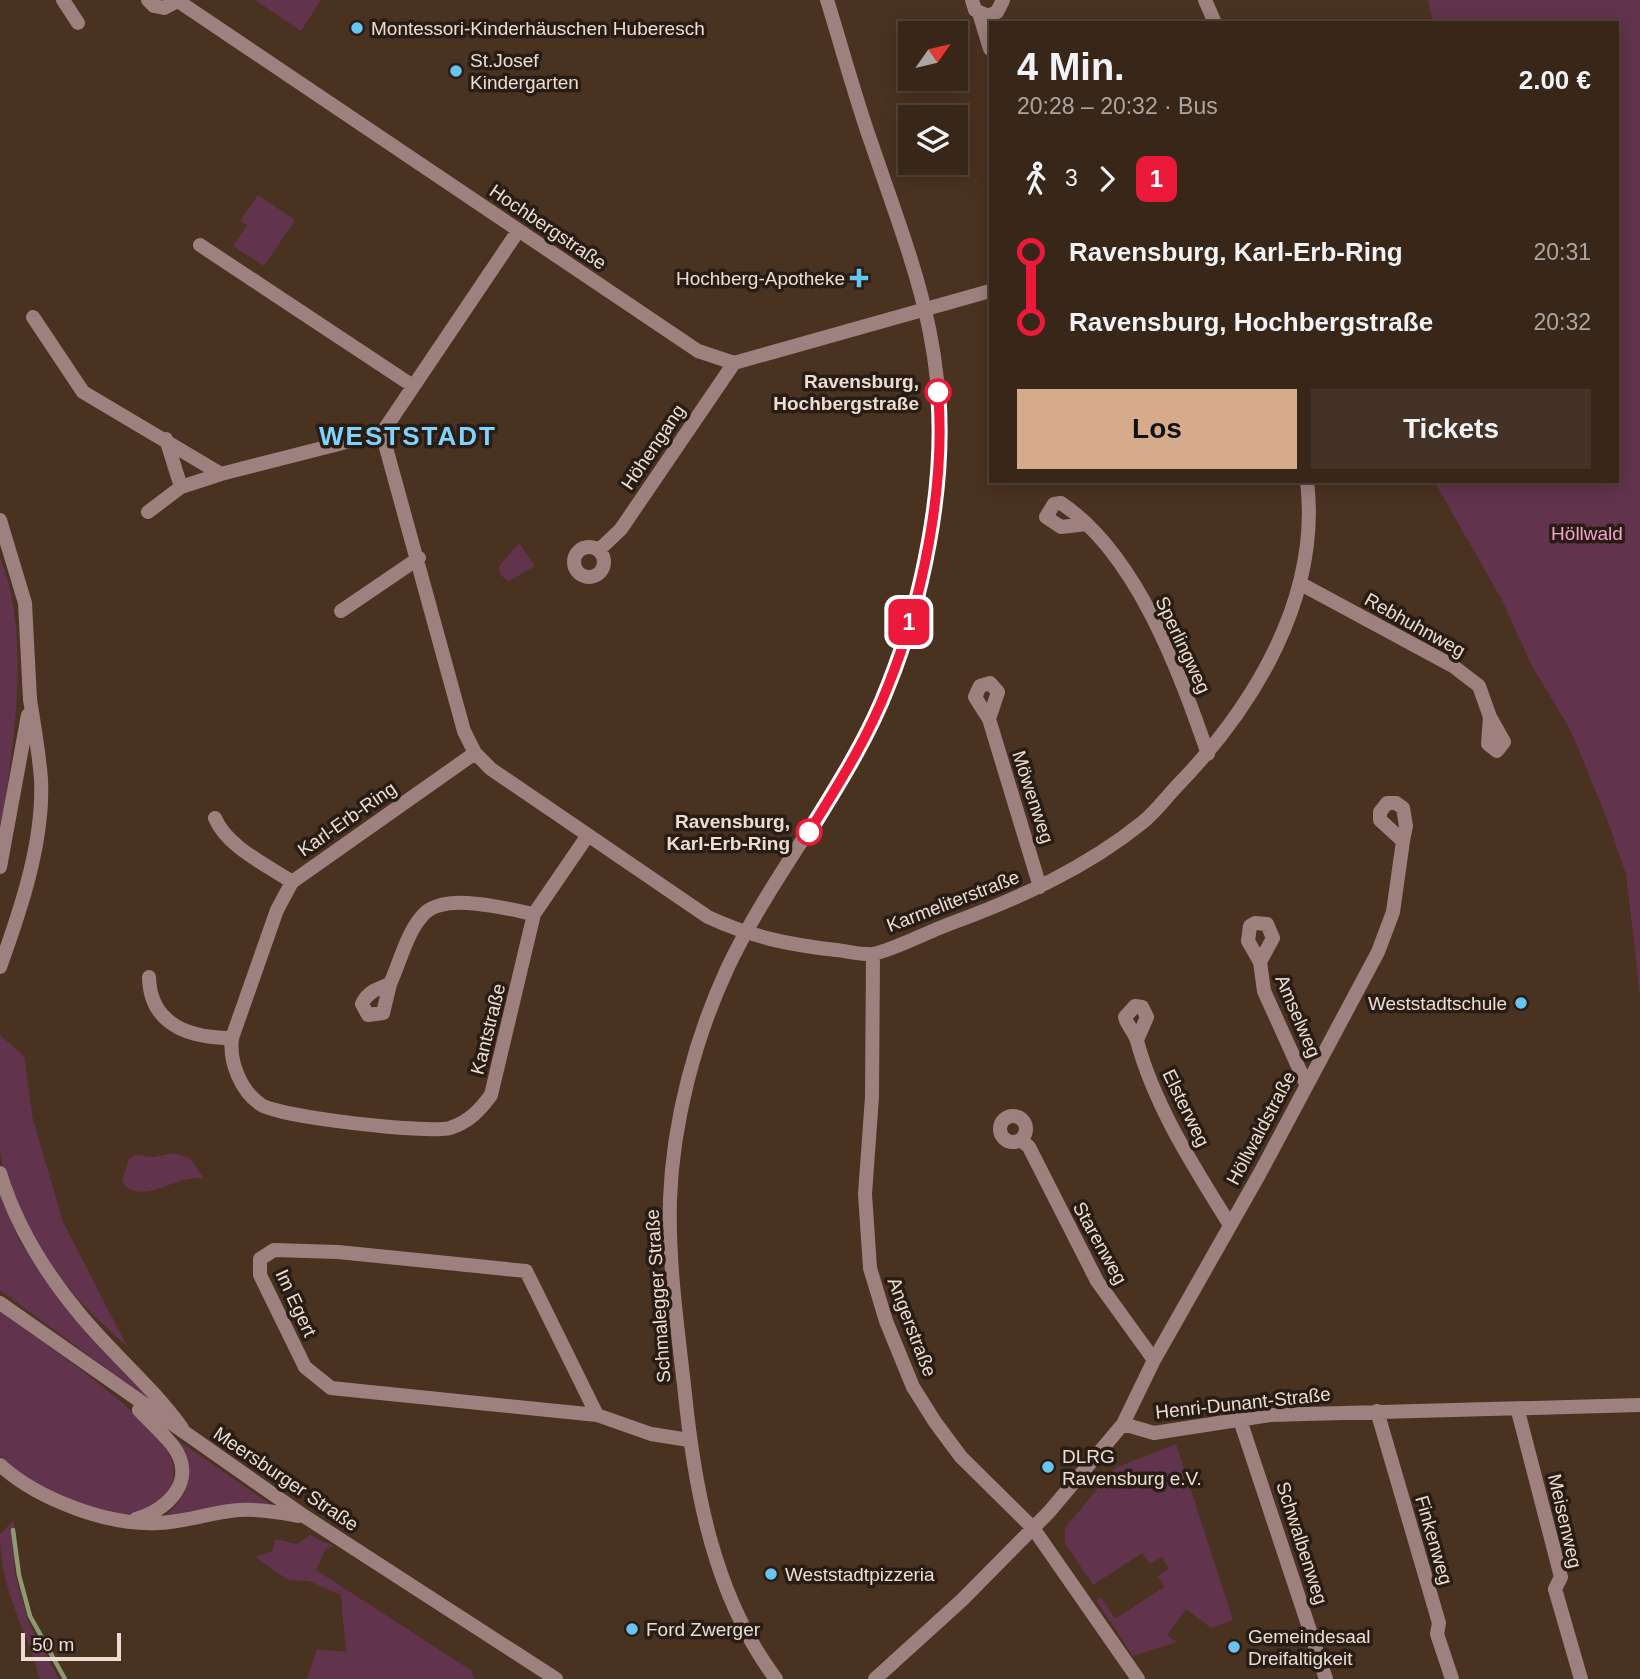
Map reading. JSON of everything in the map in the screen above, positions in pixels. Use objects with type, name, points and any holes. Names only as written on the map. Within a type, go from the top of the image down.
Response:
[{"type":"street","points":[[63,0],[78,23]]},
{"type":"street","name":"Hochbergstraße","points":[[148,0],[154,6],[164,8],[178,1],[698,351],[734,363]]},
{"type":"street","name":"Schmalegger Straße","points":[[776,1679],[751,1640],[718,1564],[701,1506],[689,1440],[671,1252],[672,1172],[679,1126],[699,1045],[727,970],[745,934],[861,744],[889,685],[903,645],[923,568],[939,454],[936,350],[928,309],[870,139],[827,0]]},
{"type":"street","points":[[976,7],[993,15],[1000,9],[1003,0]]},
{"type":"street","points":[[1205,0],[1214,21]]},
{"type":"street","points":[[976,7],[989,46]]},
{"type":"street","points":[[148,512],[181,487],[221,474],[382,433],[518,230]]},
{"type":"street","points":[[200,245],[413,386]]},
{"type":"street","points":[[734,363],[989,291]]},
{"type":"street","points":[[33,317],[83,391],[221,474]]},
{"type":"street","name":"Höhengang","points":[[599,550],[621,529],[734,363]]},
{"type":"street","points":[[382,433],[419,558],[464,731],[475,753],[491,769],[708,917],[745,934]]},
{"type":"street","points":[[166,439],[181,487]]},
{"type":"street","name":"Karmeliterstraße","points":[[745,934],[785,944],[873,954],[1014,900],[1040,887],[1144,821],[1208,754],[1270,660],[1289,621],[1301,584],[1310,525],[1307,483]]},
{"type":"street","points":[[0,520],[24,603],[30,699],[41,781],[28,876],[0,967]]},
{"type":"street","name":"Sperlingweg","points":[[1087,524],[1115,559],[1157,626],[1184,685],[1208,754]]},
{"type":"street","points":[[341,611],[419,558]]},
{"type":"street","name":"Rebhuhnweg","points":[[1301,584],[1453,666],[1479,687],[1490,718]]},
{"type":"street","points":[[0,867],[30,699]]},
{"type":"street","name":"Möwenweg","points":[[989,719],[1040,887]]},
{"type":"street","name":"Karl-Erb-Ring","points":[[215,818],[220,830],[233,842],[292,883],[475,753]]},
{"type":"street","name":"Kantstraße","points":[[292,883],[277,910],[232,1038],[232,1057],[241,1082],[257,1103],[274,1111],[424,1129],[449,1128],[477,1114],[491,1095],[534,914],[588,835]]},
{"type":"street","name":"Höllwaldstraße","points":[[1123,1424],[1154,1360],[1230,1225],[1386,932],[1394,912],[1403,841]]},
{"type":"street","points":[[390,984],[412,931],[424,913],[442,905],[468,902],[534,914]]},
{"type":"street","name":"Angerstraße","points":[[873,954],[872,1097],[865,1194],[870,1268],[886,1321],[913,1387],[961,1457],[1033,1528],[1138,1679]]},
{"type":"street","name":"Amselweg","points":[[1259,962],[1264,991],[1306,1084]]},
{"type":"street","points":[[149,977],[152,999],[168,1020],[182,1031],[200,1036],[232,1038]]},
{"type":"street","name":"Elsterweg","points":[[1137,1040],[1143,1065],[1183,1147],[1230,1225]]},
{"type":"street","name":"Starenweg","points":[[1021,1140],[1029,1147],[1097,1281],[1154,1360]]},
{"type":"street","points":[[0,1173],[11,1208],[51,1276],[79,1314],[162,1399],[189,1437]]},
{"type":"street","name":"Im Egert","points":[[597,1415],[526,1271],[338,1252],[274,1250],[260,1259],[260,1275],[305,1367],[331,1388],[597,1415],[651,1434],[689,1440]]},
{"type":"street","name":"Meersburger Straße","points":[[0,1303],[304,1516],[556,1679]]},
{"type":"street","points":[[120,1388],[175,1448],[180,1476],[177,1489],[165,1506],[154,1514],[131,1520]]},
{"type":"street","name":"Henri-Dunant-Straße","points":[[1123,1424],[1154,1433],[1270,1415],[1377,1411],[1518,1411],[1640,1405]]},
{"type":"street","name":"Finkenweg","points":[[1377,1411],[1439,1623],[1437,1634],[1452,1679]]},
{"type":"street","name":"Meisenweg","points":[[1518,1411],[1561,1577],[1556,1589],[1581,1679]]},
{"type":"street","name":"Schwalbenweg","points":[[1240,1420],[1326,1679]]},
{"type":"street","points":[[875,1679],[1033,1528],[1123,1424]]},
{"type":"street","points":[[0,1465],[35,1489],[94,1514],[156,1524],[237,1510],[304,1516]]},
{"type":"green space","points":[[255,0],[321,0],[301,31]]},
{"type":"green space","name":"Höllwald","points":[[1428,0],[1640,0],[1640,995],[1626,874],[1607,819],[1571,731],[1532,666],[1502,600],[1435,483],[1619,483],[1619,21],[1433,21]]},
{"type":"green space","points":[[258,195],[295,220],[264,266],[233,246],[247,225],[240,221]]},
{"type":"green space","points":[[519,543],[535,566],[509,581],[500,575],[499,566]]},
{"type":"green space","points":[[0,557],[10,589],[16,623],[18,659],[14,732],[0,836]]},
{"type":"green space","points":[[0,1035],[24,1056],[33,1120],[63,1222],[127,1346],[84,1306],[64,1283],[45,1258],[15,1205],[0,1148]]},
{"type":"green space","points":[[173,1153],[190,1158],[204,1179],[184,1180],[145,1192],[126,1187],[122,1180],[129,1159],[136,1155],[154,1157]]},
{"type":"green space","points":[[0,1195],[20,1242],[47,1283],[157,1406],[0,1290]]},
{"type":"green space","points":[[0,1311],[96,1381],[145,1424],[163,1444],[172,1461],[174,1476],[171,1487],[162,1500],[144,1511],[123,1515],[101,1513],[55,1495],[0,1456]]},
{"type":"green space","points":[[176,1439],[273,1506],[164,1518],[180,1499],[188,1481],[186,1462]]},
{"type":"green space","points":[[1176,1444],[1233,1620],[1211,1628],[1186,1609],[1167,1635],[1177,1642],[1133,1656],[1096,1600],[1101,1597],[1115,1619],[1164,1587],[1158,1576],[1169,1568],[1162,1557],[1150,1564],[1142,1553],[1093,1585],[1065,1543],[1065,1528],[1115,1468]]},
{"type":"green space","points":[[14,1520],[15,1573],[29,1623],[59,1679],[40,1679],[9,1592],[1,1555],[0,1534]]},
{"type":"green space","points":[[310,1535],[335,1547],[326,1548],[316,1570],[472,1671],[474,1679],[307,1679],[317,1649],[346,1652],[341,1595],[309,1581],[288,1580],[255,1557],[272,1551],[275,1539],[297,1544]]},
{"type":"waterway","points":[[13,1530],[19,1575],[30,1616],[65,1679]]},
{"type":"bus line","name":"1","points":[[809,832],[861,744],[889,685],[903,645],[923,568],[936,490],[940,415],[938,392]]},
{"type":"place","name":"Montessori-Kinderhäuschen Huberesch","points":[[357,28]]},
{"type":"place","name":"St.Josef Kindergarten","points":[[456,71]]},
{"type":"place","name":"Hochberg-Apotheke","points":[[859,278]]},
{"type":"place","name":"Ravensburg, Hochbergstraße","points":[[938,392]]},
{"type":"place","name":"Ravensburg, Karl-Erb-Ring","points":[[809,832]]},
{"type":"place","name":"Weststadtschule","points":[[1521,1003]]},
{"type":"place","name":"DLRG Ravensburg e.V.","points":[[1048,1467]]},
{"type":"place","name":"Weststadtpizzeria","points":[[771,1574]]},
{"type":"place","name":"Ford Zwerger","points":[[632,1629]]},
{"type":"place","name":"Gemeindesaal Dreifaltigkeit","points":[[1234,1647]]},
{"type":"district","name":"WESTSTADT","points":[[408,436]]}]
